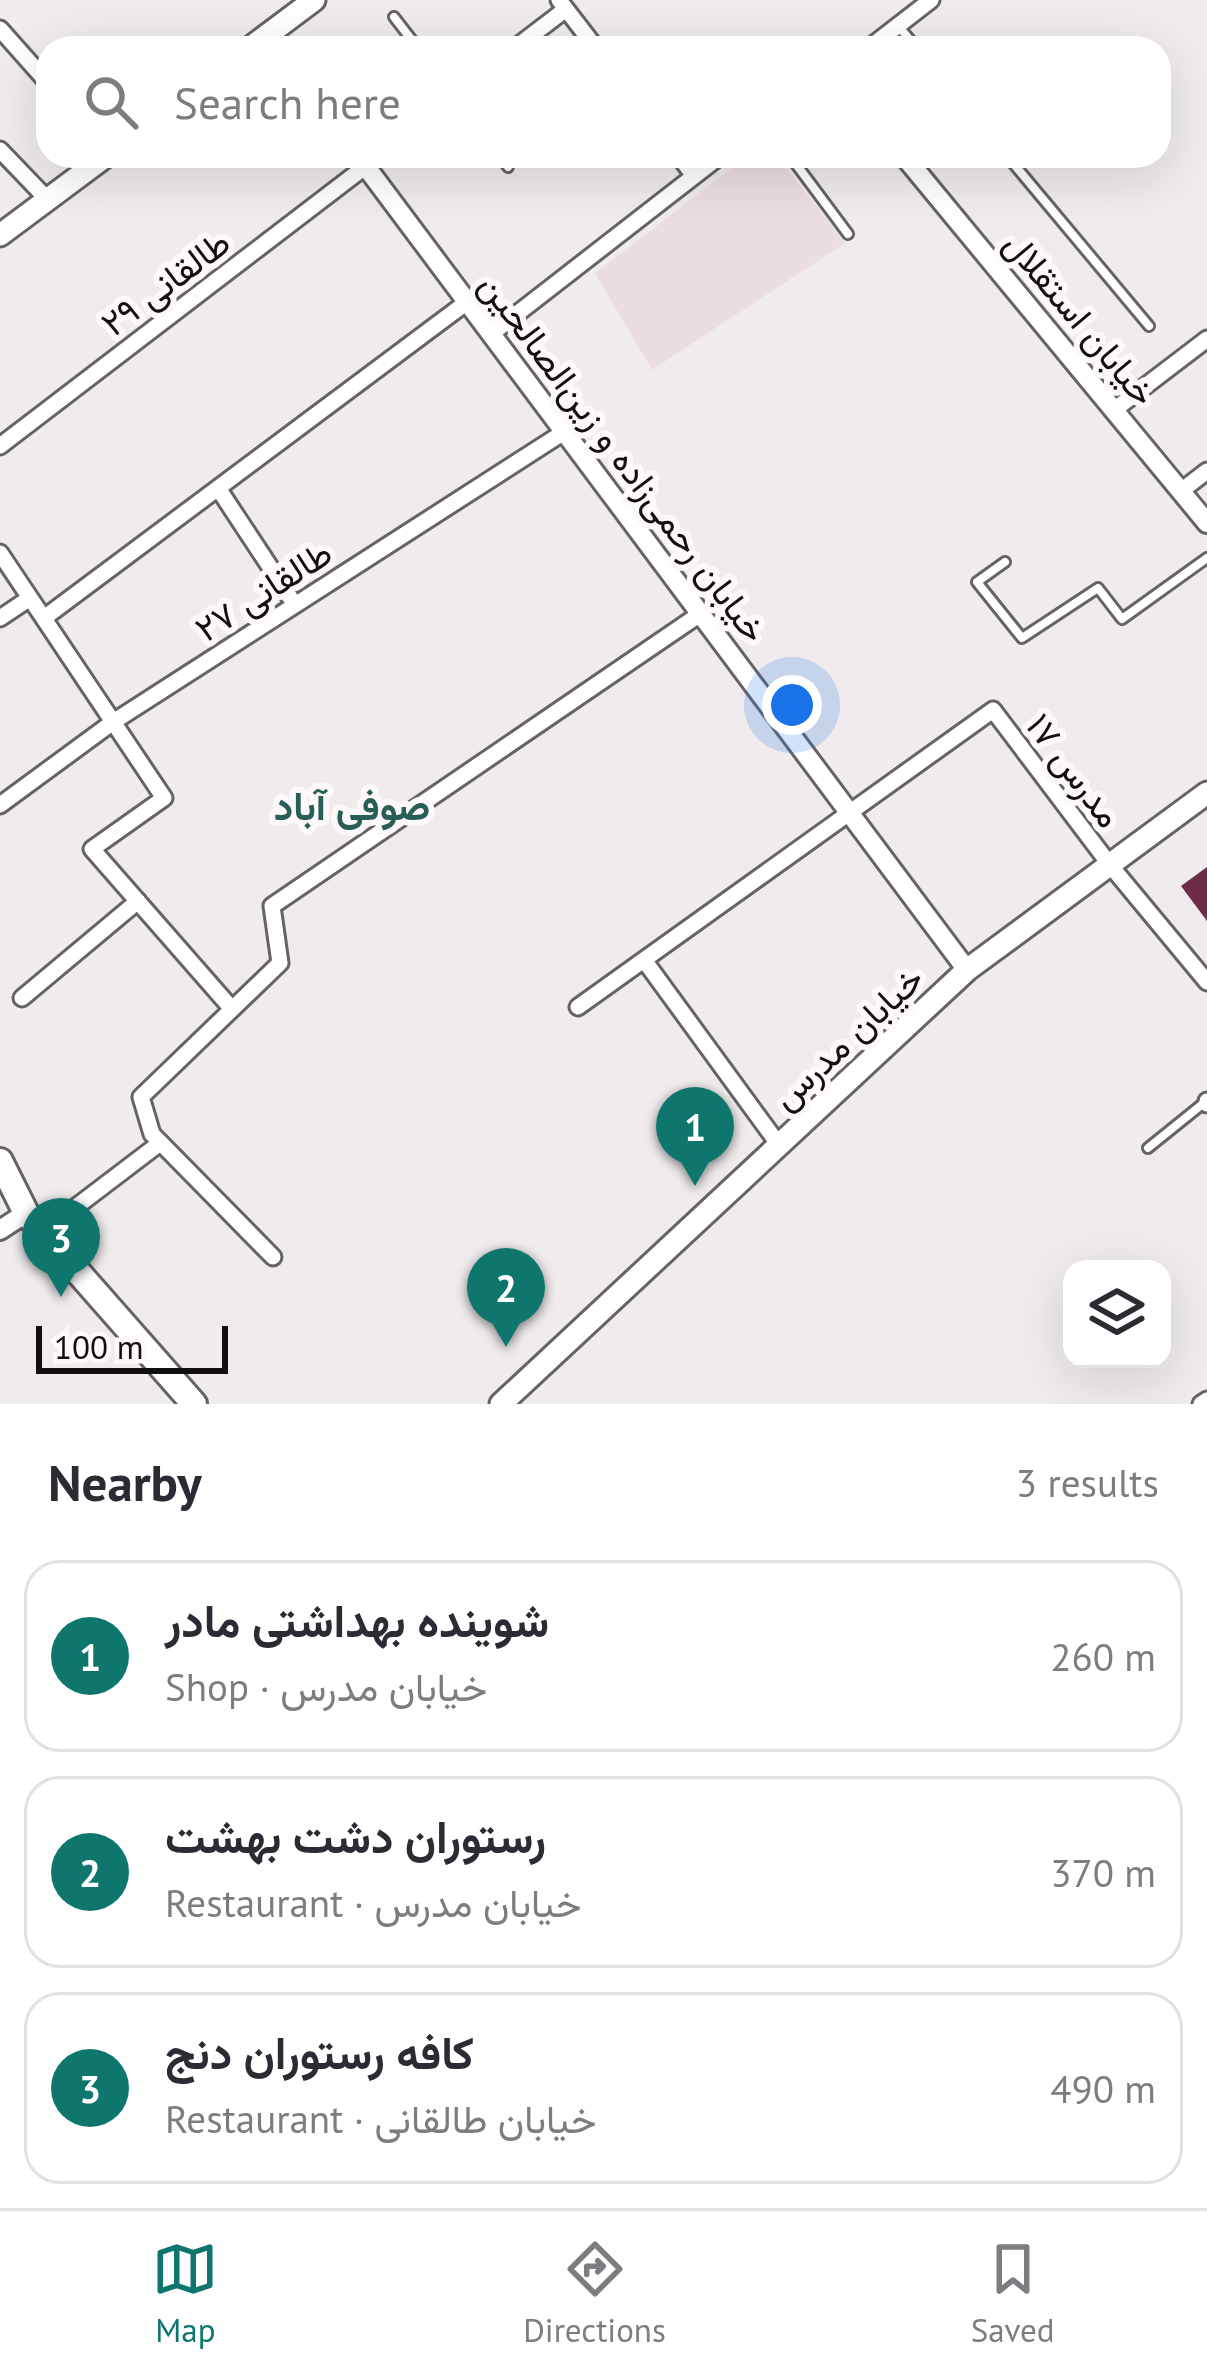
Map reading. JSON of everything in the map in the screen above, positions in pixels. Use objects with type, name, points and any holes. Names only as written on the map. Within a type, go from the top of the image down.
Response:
[{"type":"main road","points":[[274,36],[314,0]]},
{"type":"main road","points":[[0,236],[90,168]]},
{"type":"main road","name":"خیابان مدرس","points":[[501,1404],[967,970],[1206,796]]},
{"type":"main road","points":[[0,1161],[34,1223],[190,1403]]},
{"type":"street","points":[[885,36],[931,0]]},
{"type":"street","points":[[528,36],[562,4],[587,36]]},
{"type":"street","points":[[0,29],[36,70]]},
{"type":"street","points":[[0,150],[48,200]]},
{"type":"street","name":"طالقانی ۲۹","points":[[0,446],[357,168]]},
{"type":"street","name":"خیابان رحمی‌زاده و زین‌الصالحین","points":[[373,168],[490,334],[967,970]]},
{"type":"street","points":[[688,168],[694,176]]},
{"type":"street","points":[[490,334],[704,168]]},
{"type":"street","name":"خیابان استقلال","points":[[914,168],[1207,523]]},
{"type":"street","points":[[44,618],[467,302]]},
{"type":"street","points":[[1114,410],[1207,339]]},
{"type":"street","name":"طالقانی ۲۷","points":[[0,805],[113,722],[564,432]]},
{"type":"street","points":[[1181,491],[1207,471]]},
{"type":"street","points":[[218,488],[295,605]]},
{"type":"street","points":[[0,553],[164,798],[92,849],[232,1009]]},
{"type":"street","points":[[0,619],[30,598]]},
{"type":"street","points":[[273,1256],[152,1134],[141,1097],[280,963],[272,906],[700,614]]},
{"type":"street","name":"مدرس ۱۷","points":[[849,813],[993,710],[1109,865],[1207,982]]},
{"type":"street","points":[[578,1006],[849,813]]},
{"type":"street","points":[[22,998],[138,901]]},
{"type":"street","points":[[644,960],[779,1145]]},
{"type":"street","points":[[0,1230],[34,1223],[160,1143]]},
{"type":"lane","points":[[394,16],[409,36]]},
{"type":"lane","points":[[898,26],[906,36]]},
{"type":"lane","points":[[799,168],[848,234]]},
{"type":"lane","points":[[1017,168],[1149,326]]},
{"type":"lane","points":[[1005,562],[977,582],[1022,638],[1098,588],[1122,619],[1207,558]]},
{"type":"lane","points":[[1148,1148],[1206,1102]]},
{"type":"shaded area","points":[[732,168],[786,168],[845,243],[652,370],[595,273]]},
{"type":"building","points":[[1207,867],[1207,921],[1181,886]]},
{"type":"place","name":"شوینده بهداشتی مادر","points":[[695,1186]]},
{"type":"place","name":"کافه رستوران دنج","points":[[61,1297]]},
{"type":"place","name":"رستوران دشت بهشت","points":[[506,1347]]},
{"type":"district","name":"صوفی آباد","points":[[352,805]]}]
